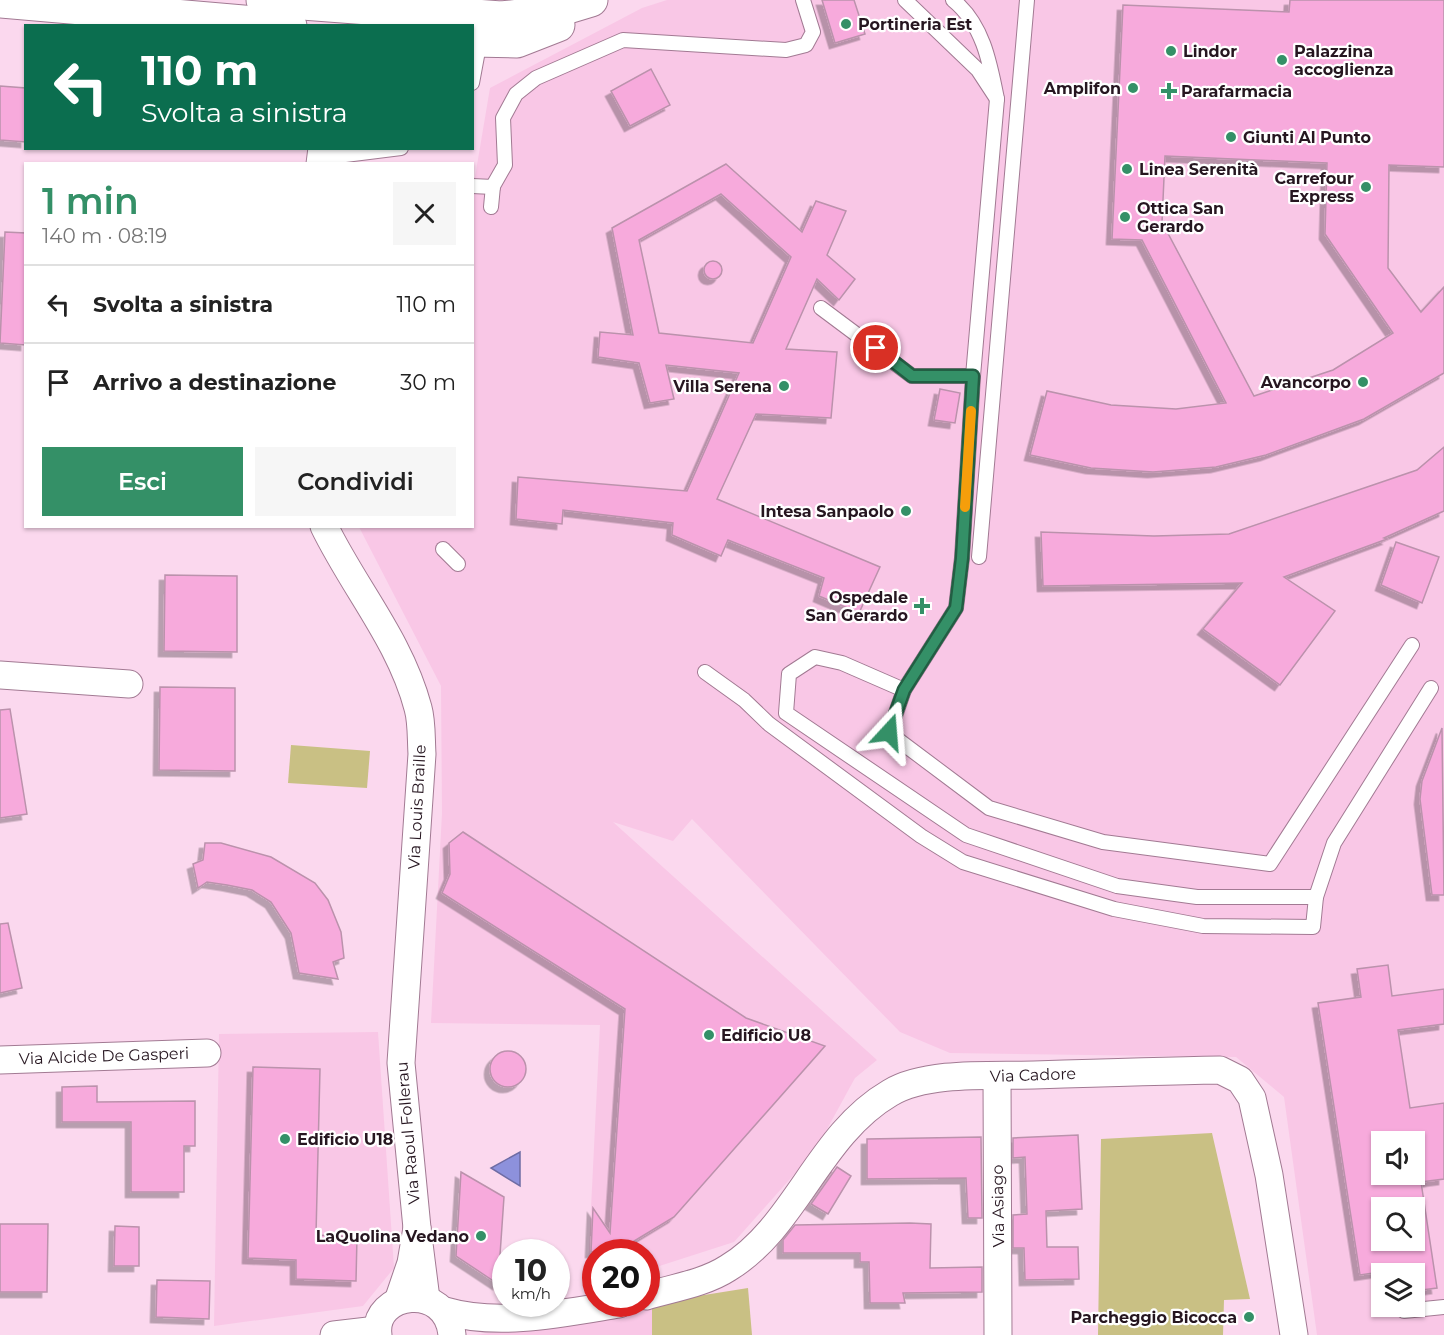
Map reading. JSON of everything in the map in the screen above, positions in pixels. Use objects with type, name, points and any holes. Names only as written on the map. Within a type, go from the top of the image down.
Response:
[{"type":"street","points":[[263,0],[321,15],[501,18],[591,0]]},
{"type":"street","points":[[476,40],[510,41],[531,37],[609,0]]},
{"type":"street","points":[[27,2],[268,24]]},
{"type":"street","name":"Via Louis Braille","points":[[325,528],[385,628],[419,710],[422,754],[407,967]]},
{"type":"street","points":[[0,675],[129,684]]},
{"type":"street","name":"Via Raoul Follerau","points":[[407,967],[401,1063],[417,1228],[441,1315]]},
{"type":"street","name":"Via Alcide De Gasperi","points":[[0,1060],[207,1053]]},
{"type":"street","name":"Via Cadore","points":[[660,1292],[711,1276],[727,1269],[747,1255],[778,1219],[834,1142],[859,1113],[892,1091],[946,1078],[1220,1070],[1240,1080],[1252,1098],[1269,1175],[1294,1335]]},
{"type":"street","name":"Via Asiago","points":[[997,1076],[998,1323]]},
{"type":"street","name":"Via Raoul Follerau","points":[[378,1333],[389,1306],[398,1301],[411,1263],[417,1228]]},
{"type":"street","points":[[398,1301],[441,1315],[527,1316],[582,1310]]},
{"type":"street","points":[[334,1335],[378,1333]]},
{"type":"lane","points":[[491,207],[492,187],[505,165],[503,118],[516,94],[536,78],[623,40],[786,50],[806,45],[813,32],[803,0]]},
{"type":"lane","points":[[905,0],[978,70],[997,99]]},
{"type":"lane","points":[[952,0],[964,9],[981,39],[987,54],[997,99],[973,376],[962,558],[956,608],[904,690],[889,732],[989,808],[1103,842],[1270,864],[1412,645]]},
{"type":"lane","points":[[979,557],[1028,0]]},
{"type":"lane","points":[[474,62],[476,40]]},
{"type":"lane","points":[[321,157],[382,150]]},
{"type":"lane","points":[[474,186],[492,187]]},
{"type":"lane","points":[[821,308],[912,376],[973,376]]},
{"type":"lane","points":[[443,549],[458,564]]},
{"type":"lane","points":[[904,690],[842,663],[815,657],[789,674],[786,713],[966,835],[1117,886],[1197,897],[1316,897]]},
{"type":"lane","points":[[705,672],[744,700],[779,731],[921,836],[963,862],[1114,909],[1203,926],[1313,927],[1316,897],[1334,843],[1431,688]]},
{"type":"lane","points":[[1425,1309],[1444,1307]]},
{"type":"shaded area","name":"Ospedale San Gerardo","points":[[667,0],[1444,0],[1444,1335],[1317,1335],[1284,1097],[1236,1057],[950,1053],[900,1032],[692,819],[673,841],[613,822],[877,1060],[855,1078],[815,1151],[734,1242],[660,1266],[660,1239],[590,1239],[600,1025],[431,1023],[442,813],[441,686],[360,528],[474,528],[475,177],[490,88],[642,8]]},
{"type":"shaded area","points":[[291,745],[370,751],[367,788],[288,783]]},
{"type":"shaded area","points":[[378,1032],[394,1268],[363,1306],[214,1326],[219,1034]]},
{"type":"shaded area","points":[[1212,1133],[1250,1299],[1224,1300],[1223,1335],[1098,1335],[1101,1139]]},
{"type":"shaded area","points":[[748,1288],[752,1335],[652,1335],[652,1317],[660,1317],[660,1306],[698,1296]]},
{"type":"shaded area","points":[[593,1317],[652,1317],[652,1335],[476,1335]]},
{"type":"water","points":[[520,1152],[520,1186],[491,1168]]},
{"type":"building","name":"Portineria Est","points":[[822,0],[854,0],[865,34],[835,43]]},
{"type":"building","points":[[1290,0],[1444,0],[1444,167],[1389,165],[1388,268],[1421,312],[1444,287],[1444,373],[1364,419],[1266,455],[1216,467],[1153,472],[1091,468],[1030,455],[1047,391],[1111,405],[1176,409],[1226,403],[1142,240],[1112,239],[1123,5],[1289,12]],"holes":[[[1165,156],[1327,163],[1325,234],[1393,333],[1333,370],[1254,396],[1162,222]]]},
{"type":"building","points":[[651,69],[670,105],[630,126],[611,91]]},
{"type":"building","points":[[0,86],[24,88],[24,142],[0,140]]},
{"type":"building","name":"Villa Serena","points":[[726,164],[802,232],[816,201],[846,211],[827,255],[855,279],[839,300],[817,279],[786,349],[837,352],[831,418],[756,414],[717,499],[880,567],[859,613],[819,596],[824,578],[728,540],[721,556],[672,535],[673,523],[563,510],[562,524],[516,519],[518,477],[687,491],[739,373],[666,365],[674,399],[650,403],[639,363],[598,357],[600,332],[633,335],[612,228]],"holes":[[[721,194],[791,257],[753,343],[659,333],[639,240]]]},
{"type":"building","points":[[5,232],[24,233],[24,345],[0,343]]},
{"type":"building","points":[[709,261],[717,261],[722,266],[720,277],[709,279],[704,274],[704,266]]},
{"type":"building","points":[[940,389],[960,393],[955,423],[934,420]]},
{"type":"building","points":[[1444,447],[1444,511],[1384,538],[1387,539],[1284,577],[1335,611],[1280,685],[1203,629],[1242,583],[1043,586],[1041,532],[1154,536],[1229,534],[1417,470]]},
{"type":"building","points":[[1396,542],[1439,557],[1422,603],[1381,585]]},
{"type":"building","points":[[165,575],[237,576],[237,652],[164,651]]},
{"type":"building","points":[[160,687],[235,688],[235,771],[159,770]]},
{"type":"building","points":[[10,709],[27,814],[0,818],[0,710]]},
{"type":"building","points":[[1442,728],[1444,895],[1432,895],[1420,799],[1422,781]]},
{"type":"building","name":"Edificio U8","points":[[463,832],[746,1018],[825,1046],[674,1217],[638,1239],[592,1239],[593,1208],[610,1233],[625,1009],[442,893],[450,874],[449,843]]},
{"type":"building","points":[[205,843],[221,843],[271,857],[315,883],[328,900],[341,932],[344,958],[333,962],[338,979],[299,973],[291,933],[271,902],[252,890],[227,885],[207,882],[198,888],[193,864],[203,860]]},
{"type":"building","points":[[8,923],[22,988],[0,993],[0,924]]},
{"type":"building","points":[[1388,965],[1392,996],[1444,989],[1444,1024],[1398,1030],[1410,1108],[1444,1103],[1444,1179],[1425,1181],[1425,1131],[1371,1131],[1371,1185],[1421,1185],[1423,1197],[1371,1197],[1371,1251],[1425,1251],[1425,1208],[1437,1288],[1425,1290],[1425,1263],[1371,1263],[1371,1273],[1360,1275],[1318,1003],[1361,997],[1357,969]]},
{"type":"building","points":[[508,1051],[520,1057],[526,1069],[520,1081],[508,1087],[496,1081],[490,1069],[496,1057]]},
{"type":"building","name":"Edificio U18","points":[[253,1067],[320,1069],[316,1235],[357,1237],[356,1281],[296,1279],[296,1260],[248,1258]]},
{"type":"building","points":[[97,1086],[97,1102],[195,1101],[195,1146],[184,1146],[184,1192],[131,1192],[131,1122],[62,1122],[62,1087]]},
{"type":"building","points":[[1078,1135],[1082,1209],[1046,1211],[1047,1247],[1078,1247],[1079,1279],[1025,1280],[1024,1248],[1013,1248],[1013,1215],[1027,1214],[1025,1157],[1013,1158],[1013,1138]]},
{"type":"building","points":[[981,1137],[982,1218],[968,1218],[966,1178],[867,1179],[867,1139]]},
{"type":"building","points":[[837,1167],[851,1176],[828,1214],[811,1204]]},
{"type":"building","points":[[461,1172],[504,1197],[501,1239],[492,1239],[492,1280],[456,1256]]},
{"type":"building","points":[[0,1224],[48,1224],[47,1292],[0,1292]]},
{"type":"building","points":[[931,1224],[930,1268],[982,1267],[982,1292],[903,1293],[905,1303],[870,1303],[869,1262],[860,1262],[860,1253],[783,1253],[783,1240],[795,1225]]},
{"type":"building","points":[[115,1226],[139,1227],[139,1266],[114,1266]]},
{"type":"building","points":[[157,1280],[210,1281],[209,1319],[156,1317]]},
{"type":"slow traffic","points":[[965,507],[971,411]]},
{"type":"place","name":"Portineria Est","points":[[846,24]]},
{"type":"place","name":"Lindor","points":[[1171,51]]},
{"type":"place","name":"Palazzina accoglienza","points":[[1282,60]]},
{"type":"place","name":"Amplifon","points":[[1133,88]]},
{"type":"place","name":"Parafarmacia","points":[[1169,91]]},
{"type":"place","name":"Giunti Al Punto","points":[[1231,137]]},
{"type":"place","name":"Linea Serenità","points":[[1127,169]]},
{"type":"place","name":"Carrefour Express","points":[[1366,187]]},
{"type":"place","name":"Ottica San Gerardo","points":[[1125,217]]},
{"type":"place","name":"Avancorpo","points":[[1363,382]]},
{"type":"place","name":"Villa Serena","points":[[784,386]]},
{"type":"place","name":"Intesa Sanpaolo","points":[[906,511]]},
{"type":"place","name":"Ospedale San Gerardo","points":[[922,606]]},
{"type":"place","name":"Edificio U8","points":[[709,1035]]},
{"type":"place","name":"Edificio U18","points":[[285,1139]]},
{"type":"place","name":"LaQuolina Vedano","points":[[481,1236]]},
{"type":"place","name":"Parcheggio Bicocca","points":[[1249,1317]]},
{"type":"route","points":[[876,348],[912,376],[973,376],[962,558],[956,608],[904,690],[889,732]]}]
